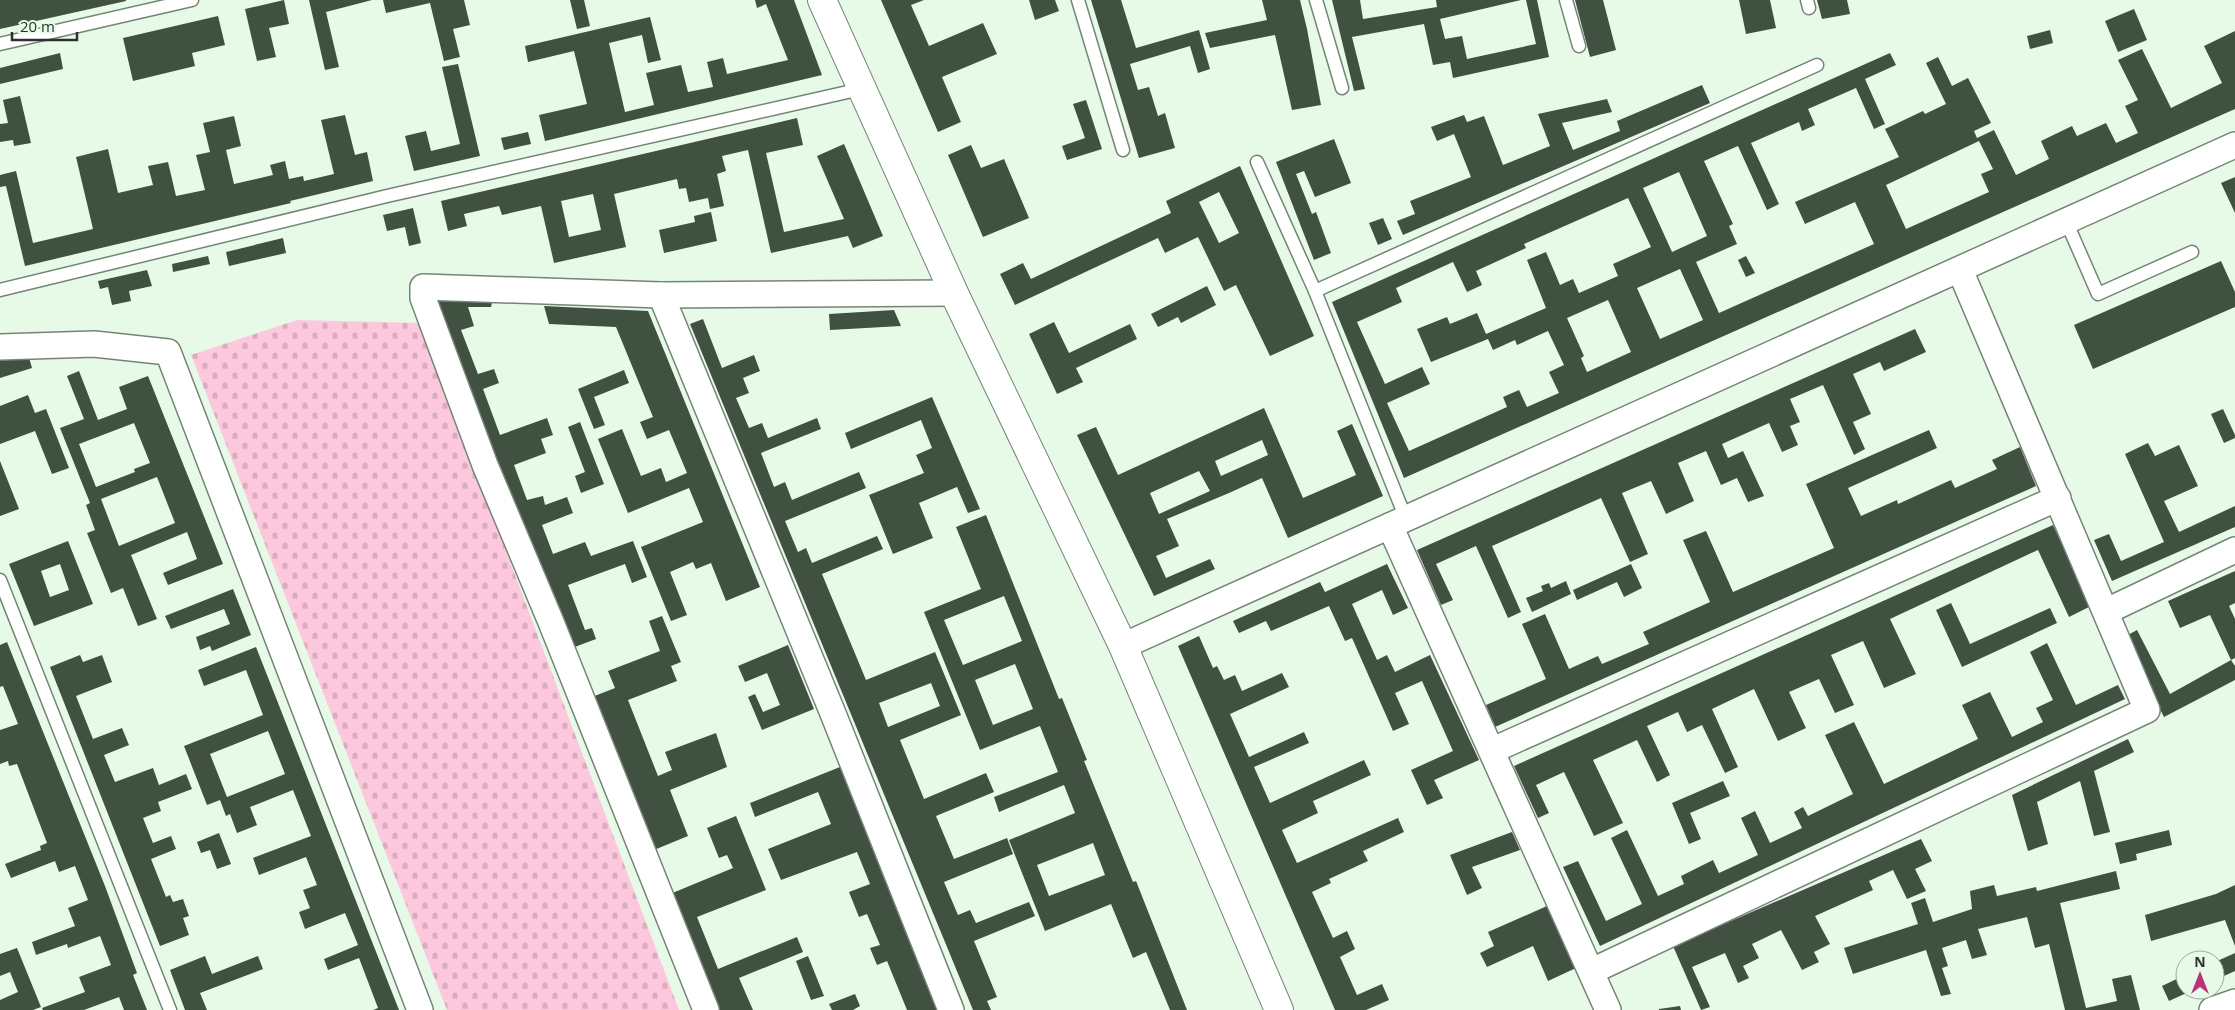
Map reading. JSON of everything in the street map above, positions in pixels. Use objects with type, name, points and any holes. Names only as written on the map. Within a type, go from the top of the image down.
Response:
[{"type":"street","points":[[822,0],[954,292],[1123,646],[1279,1010]]},
{"type":"street","points":[[1123,646],[2235,145]]},
{"type":"street","points":[[1592,972],[2147,710],[2107,611],[1960,270]]},
{"type":"street","points":[[706,1010],[551,622],[485,466],[423,298],[423,287],[662,296],[954,292]]},
{"type":"street","points":[[662,296],[834,716],[950,1010]]},
{"type":"street","points":[[0,347],[94,344],[168,352],[420,1010]]},
{"type":"street","points":[[1493,750],[2058,498]]},
{"type":"street","points":[[1398,522],[1493,750],[1608,1010]]},
{"type":"street","points":[[2107,611],[2235,550]]},
{"type":"street","points":[[2212,1010],[2235,1002]]},
{"type":"lane","points":[[0,44],[192,0]]},
{"type":"lane","points":[[1078,0],[1123,150]]},
{"type":"lane","points":[[1316,0],[1342,88]]},
{"type":"lane","points":[[1566,0],[1579,46]]},
{"type":"lane","points":[[1315,292],[1817,65]]},
{"type":"lane","points":[[0,290],[396,194],[861,89]]},
{"type":"lane","points":[[1257,162],[1315,292],[1398,522]]},
{"type":"lane","points":[[2066,222],[2098,294],[2192,252]]},
{"type":"lane","points":[[0,580],[170,1010]]},
{"type":"green space","points":[[297,320],[420,323],[679,1010],[447,1010],[191,355]]},
{"type":"building","points":[[0,0],[126,0],[126,1],[0,29]]},
{"type":"building","points":[[284,0],[289,24],[269,28],[276,57],[257,61],[245,9]]},
{"type":"building","points":[[309,0],[372,0],[326,12],[339,67],[325,70]]},
{"type":"building","points":[[383,0],[464,0],[470,25],[453,29],[460,57],[444,61],[430,3],[386,13]]},
{"type":"building","points":[[570,0],[584,0],[590,26],[577,29]]},
{"type":"building","points":[[755,0],[794,0],[822,75],[545,141],[539,115],[587,104],[574,51],[528,62],[525,46],[650,17],[661,60],[648,63],[642,35],[609,43],[625,112],[654,105],[646,73],[681,65],[688,92],[713,87],[707,62],[723,58],[727,74],[788,60],[766,4],[757,8]]},
{"type":"building","points":[[881,0],[924,0],[911,5],[929,46],[983,23],[997,54],[942,77],[961,122],[938,132]]},
{"type":"building","points":[[1029,0],[1055,0],[1059,11],[1035,20]]},
{"type":"building","points":[[1091,0],[1121,0],[1136,48],[1199,30],[1210,69],[1198,73],[1190,46],[1130,64],[1138,90],[1149,87],[1158,116],[1165,113],[1175,148],[1139,158]]},
{"type":"building","points":[[1262,0],[1300,0],[1321,105],[1292,110],[1275,35],[1210,48],[1205,33],[1267,20]]},
{"type":"building","points":[[1332,0],[1360,0],[1363,19],[1437,7],[1436,0],[1521,0],[1440,19],[1445,39],[1462,36],[1467,59],[1536,44],[1526,0],[1537,0],[1549,57],[1453,78],[1450,62],[1433,65],[1424,24],[1352,37],[1365,89],[1354,91]]},
{"type":"building","points":[[1575,0],[1603,0],[1616,50],[1590,57]]},
{"type":"building","points":[[1739,0],[1770,0],[1776,28],[1746,34]]},
{"type":"building","points":[[1817,0],[1847,0],[1850,14],[1822,19]]},
{"type":"building","points":[[2134,9],[2147,40],[2118,52],[2105,21]]},
{"type":"building","points":[[218,16],[225,45],[192,53],[195,66],[133,81],[123,38]]},
{"type":"building","points":[[2050,30],[2053,43],[2030,49],[2027,36]]},
{"type":"building","points":[[2235,31],[2235,109],[1404,478],[1332,302],[1890,53],[1896,65],[1865,79],[1885,124],[1874,129],[1856,88],[1808,109],[1815,125],[1802,131],[1799,122],[1751,143],[1779,204],[1767,210],[1738,146],[1704,161],[1733,224],[1729,226],[1737,244],[1696,262],[1719,313],[1874,244],[1855,202],[1805,224],[1795,202],[1899,157],[1885,129],[1923,111],[1925,114],[1946,104],[1926,63],[1938,57],[1952,86],[1968,78],[1991,123],[1974,131],[1977,138],[1994,130],[2016,175],[2049,159],[2041,141],[2072,126],[2077,136],[2106,123],[2116,143],[2138,133],[2125,106],[2138,100],[2118,60],[2142,49],[2171,108],[2222,83],[2204,46]],"holes":[[[1979,141],[1993,169],[1981,174],[1989,192],[1906,229],[1886,185]],[[1679,172],[1707,236],[1672,252],[1643,188]],[[1628,198],[1651,247],[1613,264],[1618,276],[1579,293],[1573,279],[1560,285],[1546,252],[1527,260],[1546,308],[1486,334],[1477,313],[1450,324],[1447,317],[1417,329],[1431,362],[1488,339],[1493,350],[1515,340],[1517,345],[1548,331],[1564,365],[1549,372],[1559,393],[1527,407],[1519,390],[1503,397],[1507,407],[1409,451],[1387,403],[1430,384],[1422,367],[1385,384],[1357,322],[1402,302],[1396,288],[1453,262],[1467,292],[1482,285],[1476,271],[1526,248],[1524,244]],[[1680,269],[1703,320],[1660,339],[1637,288]],[[1608,300],[1631,352],[1587,372],[1581,358],[1584,356],[1567,318]]]},
{"type":"building","points":[[60,53],[63,69],[0,84],[0,68]]},
{"type":"building","points":[[458,64],[480,156],[414,171],[405,136],[426,131],[431,151],[460,144],[442,67]]},
{"type":"building","points":[[1702,85],[1710,103],[1403,235],[1397,221],[1415,214],[1410,201],[1471,177],[1454,134],[1437,141],[1431,127],[1464,115],[1467,122],[1484,116],[1503,165],[1550,146],[1538,114],[1607,99],[1612,112],[1562,123],[1573,150],[1620,131],[1617,121]]},
{"type":"building","points":[[20,96],[31,143],[14,146],[13,140],[0,142],[0,124],[8,123],[3,100]]},
{"type":"building","points":[[1086,100],[1102,149],[1067,160],[1062,146],[1085,138],[1073,104]]},
{"type":"building","points":[[345,115],[355,155],[367,152],[373,181],[290,201],[291,203],[25,266],[6,186],[0,187],[0,175],[16,171],[33,243],[93,229],[76,157],[108,149],[118,193],[153,185],[148,166],[168,162],[176,196],[205,190],[196,155],[210,152],[203,123],[234,116],[241,146],[226,150],[234,184],[273,175],[270,165],[285,161],[289,179],[303,176],[304,181],[334,174],[321,120]]},
{"type":"building","points":[[797,118],[803,145],[766,153],[784,232],[844,219],[817,156],[844,144],[883,236],[853,248],[848,236],[771,253],[748,150],[722,156],[726,171],[717,174],[724,206],[710,209],[708,198],[689,202],[686,188],[679,189],[677,179],[614,194],[626,247],[554,263],[541,206],[502,215],[499,206],[464,214],[467,226],[448,231],[441,201]],"holes":[[[593,194],[601,230],[569,237],[561,201]]]},
{"type":"building","points":[[528,132],[531,144],[504,150],[501,138]]},
{"type":"building","points":[[1334,139],[1351,183],[1315,197],[1304,171],[1296,174],[1312,214],[1316,212],[1331,253],[1314,260],[1276,162]]},
{"type":"building","points":[[971,145],[981,168],[1004,159],[1029,218],[983,237],[948,155]]},
{"type":"building","points":[[1240,166],[1314,336],[1270,356],[1236,285],[1224,291],[1198,237],[1165,253],[1158,238],[1015,305],[1000,274],[1023,263],[1031,279],[1171,213],[1166,201]],"holes":[[[1219,192],[1239,233],[1219,243],[1199,202]]]},
{"type":"building","points":[[2235,177],[2235,213],[2221,183]]},
{"type":"building","points":[[413,208],[421,243],[409,246],[405,227],[387,231],[383,215]]},
{"type":"building","points":[[711,212],[717,241],[664,253],[659,230],[695,222],[694,216]]},
{"type":"building","points":[[1383,218],[1392,239],[1378,245],[1369,223]]},
{"type":"building","points":[[283,238],[286,253],[229,266],[226,252]]},
{"type":"building","points":[[208,256],[210,264],[173,272],[172,264]]},
{"type":"building","points":[[1746,256],[1755,273],[1746,277],[1738,260]]},
{"type":"building","points":[[2221,261],[2235,292],[2235,307],[2093,369],[2074,325]]},
{"type":"building","points":[[147,270],[152,286],[129,291],[131,301],[112,305],[108,287],[100,289],[98,281]]},
{"type":"building","points":[[1207,286],[1216,305],[1181,323],[1178,317],[1158,327],[1151,314]]},
{"type":"building","points":[[429,294],[493,298],[491,307],[468,307],[474,326],[461,330],[478,374],[494,369],[499,383],[483,389],[500,435],[547,418],[553,435],[541,439],[546,453],[514,465],[527,500],[543,496],[545,505],[567,497],[573,513],[542,525],[553,554],[585,542],[591,556],[633,541],[647,577],[632,583],[625,564],[568,585],[585,630],[592,628],[596,639],[572,648]]},
{"type":"building","points":[[544,306],[648,311],[760,587],[726,601],[711,563],[696,569],[693,562],[670,572],[687,615],[671,621],[641,547],[703,522],[689,488],[628,513],[598,439],[622,429],[641,476],[661,468],[666,482],[687,473],[669,430],[647,439],[640,422],[653,417],[616,327],[549,324]]},
{"type":"building","points":[[894,310],[901,326],[830,330],[829,314]]},
{"type":"building","points":[[703,319],[722,368],[754,355],[760,371],[743,378],[749,393],[736,398],[749,428],[762,423],[768,438],[817,418],[821,429],[761,453],[774,487],[785,482],[792,500],[859,472],[866,488],[785,521],[798,552],[806,548],[812,563],[877,536],[883,549],[822,574],[866,680],[935,652],[961,715],[900,740],[924,799],[986,773],[994,792],[936,816],[954,859],[1007,838],[1013,854],[944,882],[958,915],[970,910],[976,923],[1029,902],[1035,916],[974,941],[997,997],[987,1001],[991,1010],[973,1010],[690,324]],"holes":[[[931,683],[940,706],[888,727],[879,703]]]},
{"type":"building","points":[[1054,322],[1069,353],[1130,324],[1137,339],[1076,368],[1083,382],[1057,394],[1029,334]]},
{"type":"building","points":[[1915,329],[1926,352],[1884,371],[1880,362],[1853,374],[1871,414],[1853,422],[1865,449],[1854,455],[1823,385],[1790,399],[1800,422],[1790,426],[1798,445],[1782,452],[1769,423],[1722,444],[1728,458],[1743,451],[1764,496],[1748,502],[1737,478],[1721,485],[1706,451],[1678,463],[1694,501],[1666,514],[1651,481],[1622,493],[1648,554],[1630,562],[1601,498],[1492,546],[1521,612],[1508,618],[1476,546],[1436,564],[1453,600],[1441,605],[1417,550]]},
{"type":"building","points":[[0,354],[28,354],[32,368],[0,378]]},
{"type":"building","points":[[624,370],[629,383],[594,397],[605,425],[594,429],[578,389]]},
{"type":"building","points":[[79,371],[98,420],[127,409],[119,387],[148,376],[223,564],[168,585],[163,573],[197,559],[187,532],[131,555],[157,619],[138,626],[123,588],[111,593],[87,533],[95,530],[86,505],[90,503],[60,428],[84,419],[67,376]],"holes":[[[134,423],[150,463],[134,469],[135,472],[96,487],[79,444]],[[157,477],[175,523],[119,546],[101,499]]]},
{"type":"building","points":[[28,395],[35,413],[46,409],[69,468],[52,474],[35,431],[0,444],[0,406]]},
{"type":"building","points":[[932,397],[980,509],[968,513],[957,487],[919,503],[933,538],[893,554],[869,495],[924,473],[916,455],[932,448],[921,420],[851,449],[845,433]]},
{"type":"building","points":[[1264,408],[1303,498],[1356,475],[1337,431],[1352,424],[1383,496],[1288,538],[1262,478],[1167,519],[1179,546],[1156,556],[1166,578],[1210,559],[1215,569],[1154,596],[1077,435],[1096,427],[1118,475]],"holes":[[[1262,440],[1268,455],[1221,476],[1215,461]],[[1199,471],[1210,491],[1159,514],[1150,493]]]},
{"type":"building","points":[[2223,409],[2235,435],[2235,438],[2224,443],[2211,414]]},
{"type":"building","points":[[580,422],[604,484],[581,493],[575,476],[585,472],[568,427]]},
{"type":"building","points":[[1929,430],[1937,448],[1848,488],[1861,516],[1897,500],[1898,504],[1951,480],[1955,488],[1997,469],[1992,460],[2020,447],[2036,486],[1495,727],[1486,705],[1546,679],[1522,624],[1545,614],[1569,669],[1598,656],[1602,664],[1649,644],[1643,632],[1710,602],[1683,540],[1706,531],[1733,592],[1834,548],[1806,484]]},
{"type":"building","points":[[2148,443],[2155,456],[2179,445],[2198,486],[2164,501],[2179,532],[2235,506],[2235,527],[2112,581],[2094,540],[2109,534],[2121,561],[2164,542],[2125,454]]},
{"type":"building","points":[[0,461],[19,509],[0,516]]},
{"type":"building","points":[[986,515],[1059,699],[1062,698],[1087,760],[1084,761],[1133,882],[1136,881],[1187,1010],[1170,1010],[1146,952],[1133,958],[1111,904],[1045,931],[1009,840],[1075,813],[1064,785],[999,812],[994,797],[1058,772],[1040,726],[980,750],[924,612],[981,589],[956,527]],"holes":[[[1004,596],[1022,641],[963,665],[944,620]],[[1015,664],[1033,709],[993,725],[975,680]],[[1093,843],[1105,875],[1049,896],[1037,865]]]},
{"type":"building","points":[[2053,525],[2091,606],[2069,617],[2038,550],[1890,619],[1916,674],[1884,688],[1863,641],[1831,655],[1854,705],[1835,713],[1819,679],[1789,692],[1806,728],[1778,741],[1754,689],[1712,709],[1738,767],[1725,773],[1702,725],[1687,732],[1678,712],[1647,726],[1670,775],[1657,782],[1637,740],[1593,760],[1623,823],[1594,836],[1564,772],[1536,785],[1549,813],[1538,818],[1514,766]]},
{"type":"building","points":[[68,541],[93,604],[34,626],[9,564]],"holes":[[[60,564],[69,590],[50,597],[41,571]]]},
{"type":"building","points":[[1387,564],[1408,608],[1393,615],[1382,590],[1352,604],[1377,660],[1387,655],[1395,672],[1430,655],[1479,760],[1434,780],[1443,798],[1427,805],[1411,770],[1453,751],[1422,681],[1395,693],[1409,724],[1393,731],[1352,638],[1345,641],[1329,606],[1271,631],[1266,621],[1239,633],[1233,621],[1320,582],[1325,592]]},
{"type":"building","points":[[1631,564],[1642,588],[1624,597],[1617,582],[1577,600],[1573,590]]},
{"type":"building","points":[[2235,571],[2235,603],[2229,606],[2235,619],[2235,658],[2231,660],[2210,615],[2180,628],[2168,601]]},
{"type":"building","points":[[1566,581],[1571,594],[1532,612],[1526,598],[1543,591],[1541,586],[1549,583],[1551,588]]},
{"type":"building","points":[[233,589],[251,635],[212,651],[210,646],[200,650],[196,637],[230,624],[224,609],[171,629],[165,616]]},
{"type":"building","points":[[1951,603],[1970,644],[2050,608],[2057,623],[1962,667],[1936,610]]},
{"type":"building","points":[[662,616],[681,662],[671,666],[677,681],[628,700],[658,776],[672,770],[665,752],[716,733],[727,767],[670,790],[688,836],[654,850],[592,697],[615,688],[608,671],[660,651],[649,621]]},
{"type":"building","points":[[2137,630],[2170,694],[2231,660],[2235,666],[2235,680],[2164,717],[2124,637]]},
{"type":"building","points":[[1199,636],[1213,668],[1217,666],[1224,680],[1235,675],[1242,691],[1282,673],[1289,687],[1230,714],[1249,757],[1304,732],[1309,743],[1254,767],[1270,803],[1364,760],[1371,775],[1313,801],[1318,813],[1282,830],[1297,863],[1398,818],[1404,832],[1363,851],[1368,861],[1329,879],[1331,883],[1312,892],[1333,938],[1347,931],[1355,949],[1340,957],[1357,995],[1382,984],[1389,1000],[1366,1010],[1335,1010],[1178,646]]},
{"type":"building","points":[[7,642],[105,886],[137,973],[133,975],[147,1010],[124,1010],[119,997],[84,1010],[43,1010],[42,1008],[85,992],[79,977],[111,965],[100,936],[68,948],[67,944],[36,955],[32,942],[75,926],[68,908],[88,900],[75,866],[59,872],[55,861],[11,878],[5,864],[41,850],[40,846],[47,843],[17,764],[9,766],[8,761],[0,764],[0,730],[18,724],[3,686],[0,687],[0,645]]},
{"type":"building","points":[[2047,643],[2076,705],[2118,685],[2125,699],[1600,946],[1563,867],[1578,861],[1606,921],[1642,904],[1611,838],[1627,830],[1658,896],[1684,884],[1681,876],[1713,860],[1719,873],[1758,855],[1741,818],[1755,811],[1770,843],[1802,828],[1794,812],[1803,807],[1808,816],[1853,794],[1825,735],[1854,722],[1884,784],[1978,739],[1962,705],[1990,692],[2012,737],[2043,722],[2036,708],[2053,700],[2030,652]]},
{"type":"building","points":[[788,645],[814,709],[762,730],[748,697],[755,694],[763,712],[780,705],[767,673],[745,682],[738,666]]},
{"type":"building","points":[[256,647],[399,1010],[373,1010],[378,1008],[359,958],[328,970],[324,959],[358,945],[345,913],[305,929],[299,912],[310,908],[303,890],[317,885],[306,857],[259,875],[253,858],[311,836],[293,790],[250,807],[257,825],[237,833],[230,814],[226,816],[220,800],[207,805],[184,746],[263,715],[246,670],[204,686],[198,670]],"holes":[[[268,731],[285,774],[227,797],[210,754]]]},
{"type":"building","points":[[80,655],[83,662],[102,655],[112,682],[76,696],[93,739],[122,728],[129,745],[104,755],[115,782],[153,768],[159,785],[186,774],[192,789],[158,802],[161,811],[143,818],[153,843],[171,836],[176,849],[151,859],[166,897],[170,895],[173,902],[183,899],[189,916],[183,918],[189,935],[160,946],[50,667]]},
{"type":"building","points":[[2128,739],[2134,752],[2094,771],[2110,832],[2094,836],[2080,781],[2037,802],[2048,844],[2028,851],[2012,795]]},
{"type":"building","points":[[840,767],[913,951],[917,950],[941,1010],[907,1010],[887,961],[877,965],[870,948],[880,945],[867,914],[859,917],[849,892],[870,884],[857,852],[781,880],[768,849],[831,824],[818,792],[755,817],[750,803]]},
{"type":"building","points":[[1723,781],[1730,796],[1690,813],[1701,839],[1689,844],[1672,803]]},
{"type":"building","points":[[736,816],[766,890],[697,917],[718,969],[797,937],[803,952],[739,978],[753,1010],[716,1010],[670,894],[733,868],[727,855],[719,858],[707,828]]},
{"type":"building","points":[[2169,830],[2172,845],[2136,854],[2137,860],[2120,864],[2115,843]]},
{"type":"building","points":[[1512,832],[1520,850],[1472,867],[1482,888],[1467,895],[1450,855]]},
{"type":"building","points":[[219,833],[231,864],[217,869],[210,850],[201,853],[197,842]]},
{"type":"building","points":[[1921,839],[1932,861],[1915,869],[1926,891],[1907,899],[1893,870],[1869,881],[1873,890],[1815,916],[1830,944],[1814,952],[1819,962],[1802,970],[1781,930],[1752,944],[1759,958],[1743,966],[1749,978],[1738,983],[1725,953],[1692,967],[1710,1007],[1701,1010],[1673,946]]},
{"type":"building","points":[[2116,871],[2120,889],[2060,903],[2086,1008],[2117,1001],[2112,979],[2131,975],[2140,1010],[2065,1010],[2049,944],[2035,948],[2027,917],[1978,929],[1987,955],[1972,959],[1966,940],[1942,948],[1948,966],[1942,968],[1951,994],[1941,996],[1926,950],[1853,974],[1844,948],[1918,924],[1911,903],[1925,898],[1933,922],[1972,909],[1970,891],[1994,885],[1997,896],[2036,887],[2037,891]]},
{"type":"building","points":[[2235,885],[2235,946],[2225,920],[2151,941],[2145,915],[2216,894]]},
{"type":"building","points":[[1547,906],[1576,968],[1548,981],[1533,946],[1487,967],[1480,953],[1494,946],[1488,932]]},
{"type":"building","points":[[17,948],[41,1007],[33,1010],[0,1010],[0,1000],[18,992],[10,972],[0,976],[0,954]]},
{"type":"building","points":[[2235,953],[2235,971],[2225,976],[2225,958]]},
{"type":"building","points":[[205,956],[212,974],[258,956],[263,969],[200,993],[207,1010],[185,1010],[170,970]]},
{"type":"building","points":[[808,956],[824,996],[811,1000],[796,961]]},
{"type":"building","points":[[2175,980],[2175,998],[2169,1001],[2162,986]]},
{"type":"building","points":[[855,994],[860,1006],[853,1010],[832,1010],[829,1004]]},
{"type":"building","points":[[1680,1006],[1681,1010],[1659,1010],[1659,1009]]}]
